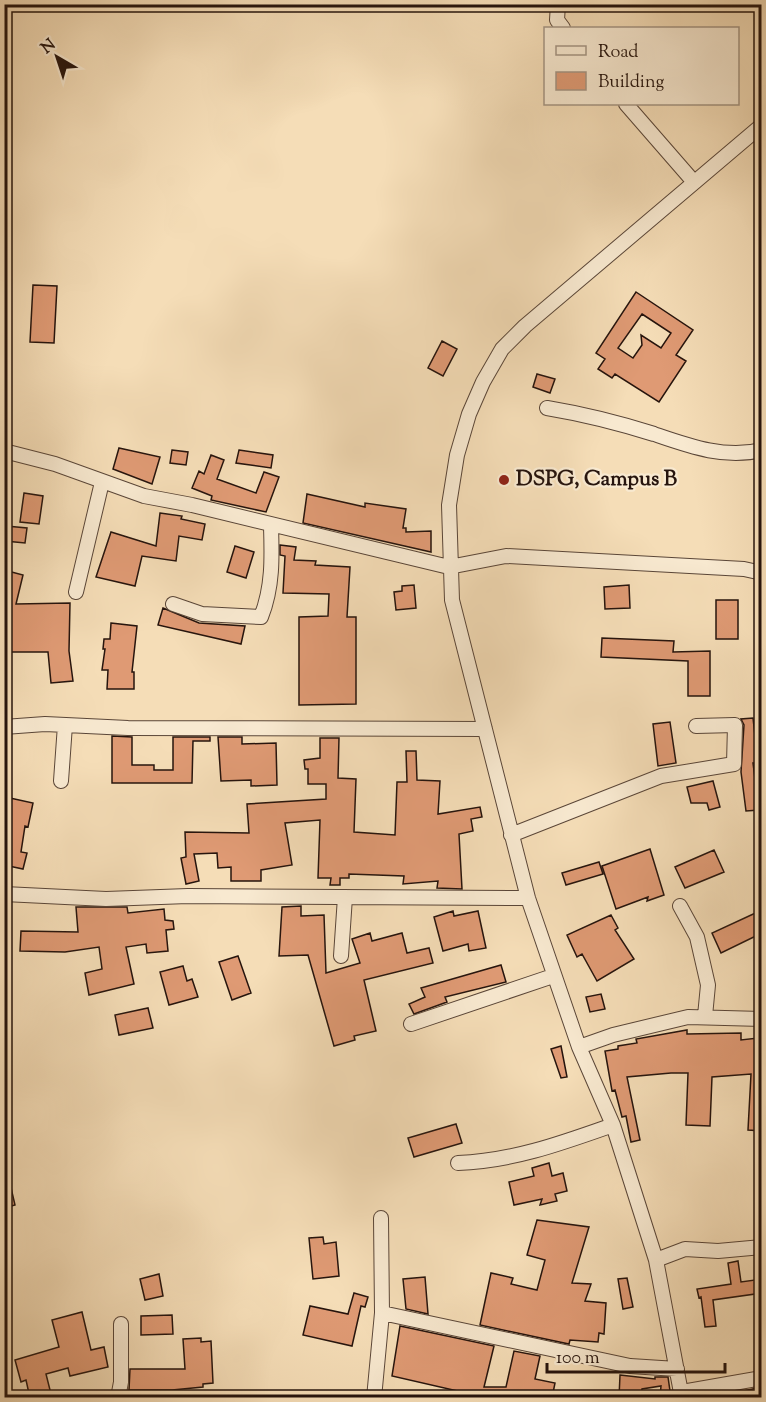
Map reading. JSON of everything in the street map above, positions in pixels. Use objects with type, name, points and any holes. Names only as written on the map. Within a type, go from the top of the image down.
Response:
[{"type":"street","points":[[558,4],[557,20],[562,27]]},
{"type":"street","points":[[627,105],[693,181]]},
{"type":"street","points":[[760,127],[693,181],[502,349],[483,382],[469,414],[457,455],[450,504],[449,567],[452,600],[528,898],[579,1047],[613,1125],[656,1260],[682,1395],[762,1378]]},
{"type":"street","points":[[547,408],[578,413],[673,442],[721,453],[746,453],[762,450]]},
{"type":"street","points":[[4,451],[55,464],[144,496],[192,505],[449,567],[506,556],[744,569],[762,573]]},
{"type":"street","points":[[76,592],[102,482]]},
{"type":"street","points":[[173,604],[202,614],[261,617],[267,601],[272,563],[272,526]]},
{"type":"street","points":[[4,727],[65,725],[485,729]]},
{"type":"street","points":[[61,781],[65,725]]},
{"type":"street","points":[[511,835],[661,776],[734,764],[735,725],[696,726]]},
{"type":"street","points":[[4,894],[105,898],[528,898]]},
{"type":"street","points":[[341,956],[345,897]]},
{"type":"street","points":[[680,906],[697,937],[708,985],[705,1016]]},
{"type":"street","points":[[411,1024],[553,976]]},
{"type":"street","points":[[579,1047],[650,1025],[705,1016],[762,1019]]},
{"type":"street","points":[[458,1163],[488,1162],[537,1152],[613,1125]]},
{"type":"street","points":[[374,1398],[382,1313],[381,1218]]},
{"type":"street","points":[[656,1260],[685,1249],[718,1251],[762,1247]]},
{"type":"street","points":[[382,1313],[630,1366],[677,1369]]},
{"type":"street","points":[[118,1398],[121,1382],[121,1324]]},
{"type":"building","points":[[33,285],[57,286],[54,343],[30,342]]},
{"type":"building","points":[[636,292],[693,330],[676,355],[686,361],[659,402],[615,374],[612,378],[598,369],[605,359],[596,353]],"holes":[[[642,314],[671,333],[661,348],[641,335],[642,345],[633,358],[618,348]]]},
{"type":"building","points":[[442,341],[457,349],[443,376],[428,368]]},
{"type":"building","points":[[537,374],[555,379],[550,393],[533,387]]},
{"type":"building","points":[[119,448],[160,457],[152,484],[113,469]]},
{"type":"building","points":[[172,450],[188,452],[186,465],[170,463]]},
{"type":"building","points":[[239,450],[273,455],[271,468],[236,463]]},
{"type":"building","points":[[211,455],[224,460],[217,479],[256,493],[264,472],[279,477],[266,512],[211,500],[212,496],[192,488],[199,471],[204,474]]},
{"type":"building","points":[[24,493],[43,496],[39,524],[20,522]]},
{"type":"building","points":[[307,494],[365,507],[365,503],[406,509],[403,528],[406,528],[406,532],[431,531],[431,552],[303,523]]},
{"type":"building","points":[[160,513],[182,516],[181,519],[205,524],[202,540],[179,536],[176,561],[142,556],[135,586],[96,577],[111,532],[156,546]]},
{"type":"building","points":[[6,526],[27,528],[25,543],[5,541]]},
{"type":"building","points":[[280,545],[296,547],[294,560],[316,561],[315,565],[350,567],[347,617],[356,617],[356,704],[299,705],[299,617],[328,616],[329,594],[283,593],[285,556],[280,555]]},
{"type":"building","points":[[235,546],[254,552],[246,578],[227,572]]},
{"type":"building","points":[[4,570],[23,575],[16,604],[70,603],[69,651],[73,681],[51,683],[48,652],[4,652]]},
{"type":"building","points":[[414,585],[416,608],[396,610],[394,592],[402,591],[402,586]]},
{"type":"building","points":[[629,585],[630,608],[605,609],[604,587]]},
{"type":"building","points":[[716,600],[738,600],[738,639],[716,639]]},
{"type":"building","points":[[163,608],[199,623],[245,626],[241,644],[158,625]]},
{"type":"building","points":[[111,623],[137,626],[132,672],[134,672],[134,689],[107,689],[108,670],[102,670],[105,649],[103,649],[104,639],[110,639]]},
{"type":"building","points":[[602,638],[674,641],[673,652],[710,651],[710,696],[688,696],[688,661],[601,657]]},
{"type":"building","points":[[753,718],[758,763],[753,763],[759,810],[746,811],[741,772],[744,725],[741,719]]},
{"type":"building","points":[[670,722],[676,763],[658,766],[653,724]]},
{"type":"building","points":[[112,736],[132,737],[132,765],[154,765],[154,770],[173,770],[173,737],[210,737],[210,741],[193,741],[192,783],[112,783]]},
{"type":"building","points":[[218,737],[242,737],[242,744],[276,743],[277,785],[251,786],[251,780],[221,781]]},
{"type":"building","points":[[320,738],[339,738],[338,778],[356,779],[354,832],[395,835],[397,782],[407,782],[406,751],[416,751],[417,780],[440,781],[438,814],[480,807],[482,817],[471,819],[473,831],[459,834],[462,889],[437,888],[438,881],[403,884],[404,876],[349,874],[349,878],[340,878],[340,885],[330,885],[331,878],[318,878],[320,820],[285,823],[292,865],[261,870],[261,881],[231,881],[231,867],[218,868],[217,853],[194,854],[199,881],[186,884],[181,858],[186,857],[185,832],[249,833],[247,804],[326,799],[326,784],[308,784],[308,769],[305,769],[304,760],[320,758]]},
{"type":"building","points":[[713,781],[720,807],[709,810],[707,803],[691,803],[687,787]]},
{"type":"building","points":[[10,798],[33,803],[28,827],[25,826],[21,852],[27,853],[23,869],[4,865],[4,824]]},
{"type":"building","points":[[650,849],[664,895],[647,901],[648,897],[616,909],[602,866]]},
{"type":"building","points":[[714,850],[724,872],[685,888],[675,867]]},
{"type":"building","points":[[599,862],[603,874],[566,885],[562,873]]},
{"type":"building","points":[[301,906],[301,916],[324,915],[326,973],[360,963],[352,939],[370,933],[372,941],[402,933],[407,953],[429,948],[433,963],[364,980],[376,1031],[354,1036],[355,1040],[334,1046],[308,955],[279,956],[282,907]]},
{"type":"building","points":[[76,907],[127,907],[128,913],[164,909],[165,920],[173,921],[174,929],[166,930],[168,951],[147,953],[146,944],[126,947],[134,984],[89,995],[85,973],[102,969],[99,947],[65,952],[20,951],[21,931],[78,932]]},
{"type":"building","points":[[762,910],[762,933],[721,953],[712,933]]},
{"type":"building","points":[[453,911],[454,916],[478,911],[486,948],[469,951],[468,944],[443,951],[434,917]]},
{"type":"building","points":[[611,915],[618,928],[615,930],[634,959],[597,981],[582,954],[577,957],[567,935]]},
{"type":"building","points":[[238,956],[251,993],[232,1000],[219,962]]},
{"type":"building","points":[[501,965],[506,982],[445,997],[447,1002],[414,1014],[409,1004],[425,997],[421,988]]},
{"type":"building","points":[[183,966],[187,981],[192,979],[198,997],[169,1005],[160,972]]},
{"type":"building","points":[[601,994],[605,1009],[590,1012],[586,997]]},
{"type":"building","points":[[148,1008],[153,1028],[119,1035],[115,1015]]},
{"type":"building","points":[[687,1030],[687,1034],[741,1033],[741,1040],[758,1038],[762,1067],[762,1131],[748,1130],[751,1074],[712,1077],[710,1126],[686,1125],[688,1073],[671,1073],[627,1077],[640,1140],[631,1142],[626,1116],[622,1117],[615,1090],[612,1091],[605,1051],[637,1043],[636,1039]]},
{"type":"building","points":[[561,1046],[567,1077],[561,1078],[551,1049]]},
{"type":"building","points":[[456,1124],[462,1143],[414,1157],[408,1138]]},
{"type":"building","points":[[549,1163],[552,1176],[563,1173],[567,1191],[555,1194],[557,1201],[540,1205],[542,1199],[514,1205],[509,1182],[534,1176],[532,1168]]},
{"type":"building","points":[[8,1175],[15,1205],[4,1208],[4,1176]]},
{"type":"building","points":[[537,1220],[589,1227],[572,1283],[591,1284],[585,1301],[606,1303],[604,1334],[599,1333],[598,1342],[570,1340],[569,1344],[480,1325],[491,1273],[513,1278],[511,1284],[537,1290],[545,1260],[527,1255]]},
{"type":"building","points":[[323,1237],[324,1244],[336,1242],[339,1276],[313,1279],[309,1238]]},
{"type":"building","points":[[738,1261],[741,1282],[762,1279],[762,1293],[713,1300],[716,1326],[705,1327],[701,1297],[699,1298],[697,1289],[731,1284],[728,1263]]},
{"type":"building","points":[[159,1274],[163,1296],[145,1300],[140,1279]]},
{"type":"building","points":[[425,1277],[428,1314],[406,1309],[403,1279]]},
{"type":"building","points":[[627,1278],[633,1307],[623,1309],[618,1279]]},
{"type":"building","points":[[354,1293],[368,1297],[365,1307],[361,1306],[352,1346],[303,1335],[310,1306],[348,1314]]},
{"type":"building","points":[[82,1312],[91,1350],[104,1347],[108,1367],[70,1376],[68,1368],[46,1374],[52,1398],[30,1398],[26,1380],[21,1382],[15,1360],[59,1347],[52,1320]]},
{"type":"building","points":[[172,1315],[173,1334],[141,1335],[141,1316]]},
{"type":"building","points":[[400,1326],[494,1346],[484,1387],[506,1387],[514,1351],[540,1356],[535,1379],[555,1383],[552,1398],[488,1398],[392,1376]]},
{"type":"building","points":[[201,1338],[201,1342],[211,1341],[213,1383],[203,1384],[203,1387],[172,1390],[129,1390],[130,1369],[185,1369],[183,1339]]},
{"type":"building","points":[[620,1375],[655,1379],[655,1377],[668,1377],[671,1398],[660,1398],[661,1386],[642,1389],[641,1398],[619,1398]]},
{"type":"building","points":[[762,1387],[762,1398],[730,1398],[729,1394]]},
{"type":"place","name":"DSPG, Campus B","points":[[504,480]]}]
